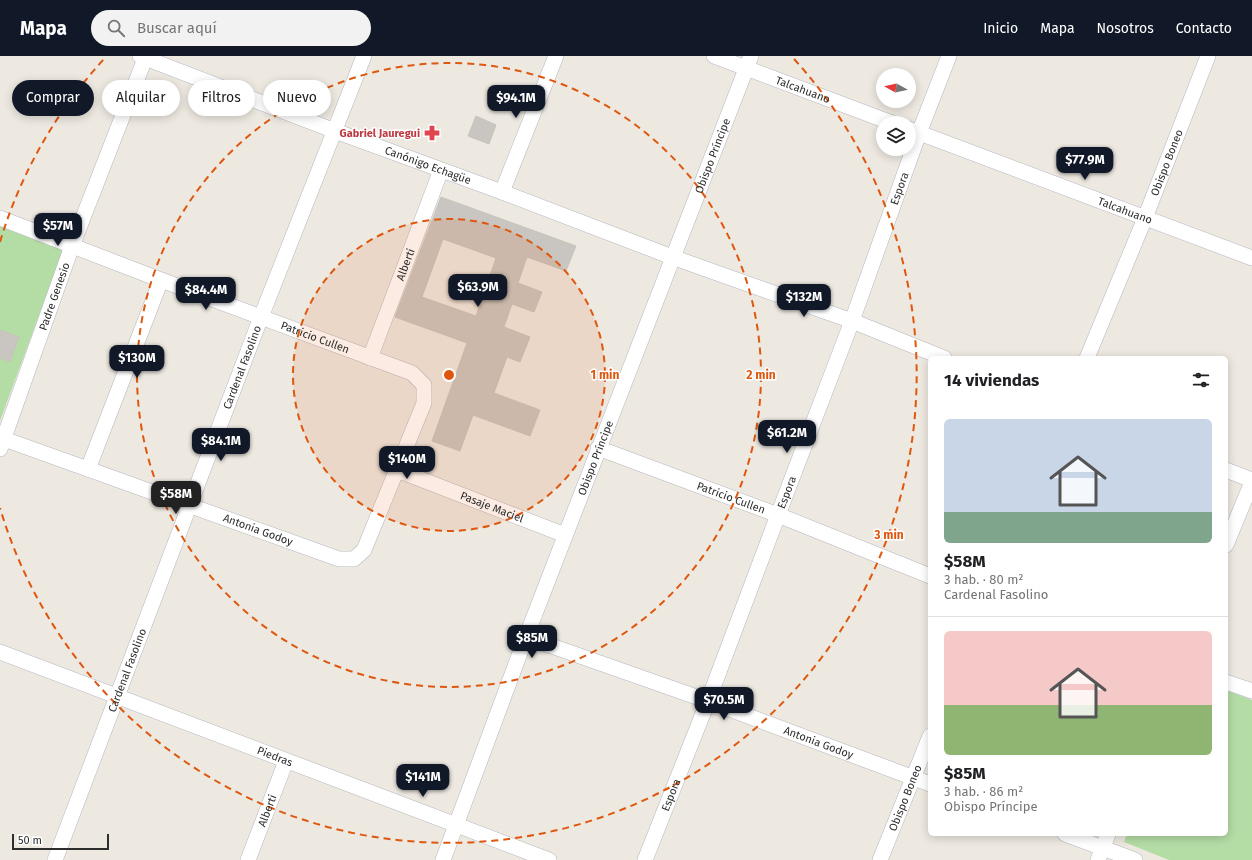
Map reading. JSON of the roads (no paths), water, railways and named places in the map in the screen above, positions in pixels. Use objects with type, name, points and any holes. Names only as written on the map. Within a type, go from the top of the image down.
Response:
[{"type":"street","name":"Cardenal Fasolino","points":[[55,860],[261,317],[364,56]]},
{"type":"street","points":[[502,192],[556,56]]},
{"type":"street","name":"Talcahuano","points":[[714,56],[748,62],[876,116]]},
{"type":"street","name":"Espora","points":[[916,127],[949,56]]},
{"type":"street","name":"Obispo Boneo","points":[[1087,356],[1145,218],[1208,56]]},
{"type":"street","name":"Canónigo Echagüe","points":[[144,57],[335,131],[502,192],[672,257],[852,321],[939,356]]},
{"type":"street","name":"Padre Genesio","points":[[2,444],[72,246],[144,57]]},
{"type":"street","name":"Obispo Príncipe","points":[[443,860],[598,448],[748,62]]},
{"type":"street","name":"Talcahuano","points":[[916,132],[1252,258]]},
{"type":"street","name":"Espora","points":[[645,860],[708,701],[852,321],[906,156]]},
{"type":"street","name":"Alberti","points":[[370,358],[441,170]]},
{"type":"street","name":"Patricio Cullen","points":[[0,218],[161,280],[412,373],[424,385],[424,403],[397,470]]},
{"type":"street","points":[[88,469],[161,280]]},
{"type":"street","name":"Antonia Godoy","points":[[2,444],[88,469],[339,559],[354,559],[364,550],[397,470]]},
{"type":"street","name":"Patricio Cullen","points":[[598,448],[778,515],[928,575]]},
{"type":"street","name":"Pasaje Maciel","points":[[397,470],[565,535]]},
{"type":"street","points":[[1228,471],[1252,481],[1228,540]]},
{"type":"street","name":"Antonia Godoy","points":[[526,637],[708,701],[928,783]]},
{"type":"street","name":"Piedras","points":[[0,652],[549,860]]},
{"type":"street","points":[[1228,683],[1252,691]]},
{"type":"street","name":"Obispo Boneo","points":[[880,860],[928,741]]},
{"type":"street","name":"Alberti","points":[[248,860],[286,761]]},
{"type":"street","points":[[1071,836],[1135,860]]},
{"type":"place","name":"Gabriel Jauregui","points":[[432,133]]}]
